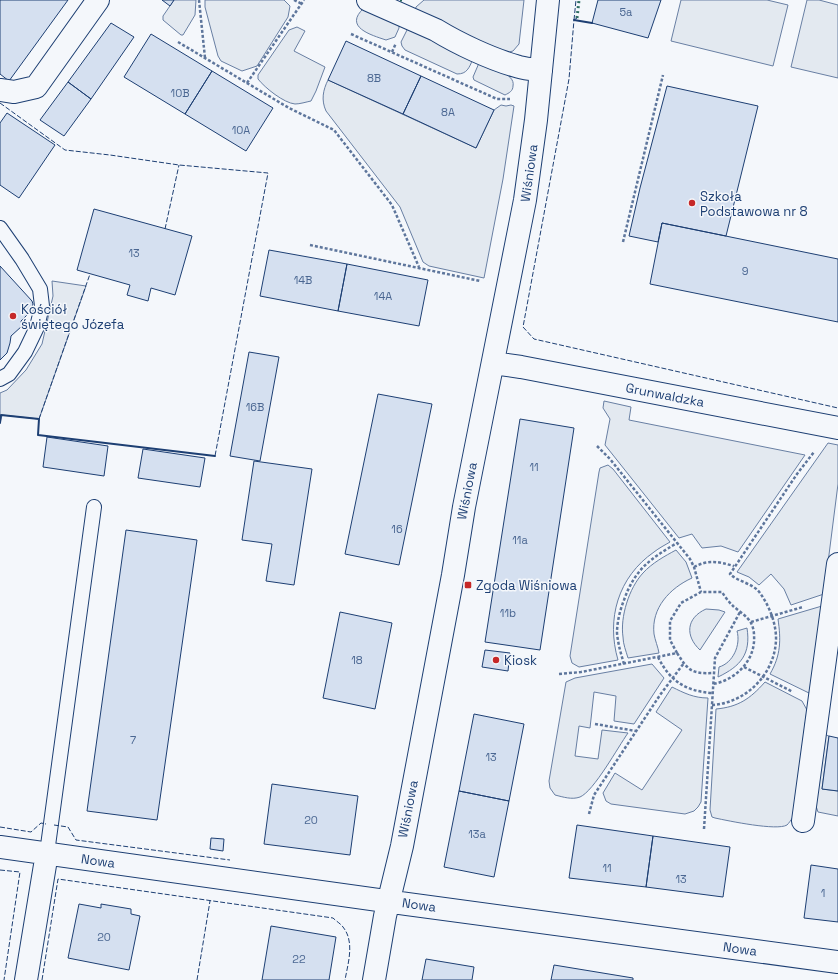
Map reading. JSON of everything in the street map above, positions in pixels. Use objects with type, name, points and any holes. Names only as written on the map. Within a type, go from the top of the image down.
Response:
[{"type":"street","points":[[0,90],[14,92],[36,87],[98,0]]},
{"type":"street","points":[[368,0],[436,30],[492,58],[517,66],[541,71]]},
{"type":"street","name":"Wiśniowa","points":[[374,980],[389,901],[402,846],[464,507],[525,200],[536,120],[548,0]]},
{"type":"street","name":"Grunwaldzka","points":[[493,363],[521,367],[838,428]]},
{"type":"street","points":[[803,821],[826,693],[833,597],[838,564]]},
{"type":"street","name":"Nowa","points":[[0,847],[838,962]]},
{"type":"street","points":[[26,980],[47,854]]},
{"type":"lane","points":[[0,228],[22,259],[40,289],[42,306],[37,327],[25,352],[8,374],[0,379]]},
{"type":"lane","points":[[47,854],[94,507]]},
{"type":"path","points":[[199,0],[205,58]]},
{"type":"path","points":[[294,0],[302,4]]},
{"type":"path","points":[[247,83],[304,0]]},
{"type":"path","points":[[351,34],[497,99],[507,100],[513,98]]},
{"type":"path","points":[[178,42],[289,108],[334,130],[392,205],[419,267]]},
{"type":"path","points":[[623,242],[663,75]]},
{"type":"path","points":[[310,245],[483,281]]},
{"type":"path","points":[[597,446],[677,543],[694,567],[701,592]]},
{"type":"path","points":[[712,705],[728,702],[741,697],[751,690],[763,677],[772,662],[775,650],[776,635],[768,606],[758,591],[748,584],[734,578],[730,574],[797,474],[816,450]]},
{"type":"path","points":[[624,664],[617,632],[620,610],[628,587],[635,575],[644,566],[677,543]]},
{"type":"path","points":[[694,567],[703,562],[716,562],[735,566]]},
{"type":"path","points":[[713,673],[701,674],[688,669],[670,640],[670,621],[681,603],[701,592],[722,592],[751,622],[754,629],[753,650],[744,667],[729,679],[713,684]]},
{"type":"path","points":[[751,622],[833,597]]},
{"type":"path","points":[[704,829],[715,658],[740,612]]},
{"type":"path","points":[[559,674],[581,672],[677,653]]},
{"type":"path","points":[[658,657],[663,667],[672,678],[690,689],[712,693]]},
{"type":"path","points":[[588,814],[594,795],[672,678],[684,663]]},
{"type":"path","points":[[744,667],[763,677],[826,693]]},
{"type":"path","points":[[595,724],[636,731]]},
{"type":"shaded area","points":[[174,0],[196,0],[195,15],[183,35],[163,20],[163,16]]},
{"type":"shaded area","points":[[205,0],[284,0],[290,6],[288,17],[257,66],[242,71],[221,61],[218,56],[205,7]]},
{"type":"shaded area","points":[[424,0],[524,0],[519,44],[513,51],[505,53],[415,11],[416,7]]},
{"type":"shaded area","points":[[681,0],[767,0],[788,5],[773,66],[671,41]]},
{"type":"shaded area","points":[[807,0],[819,0],[838,5],[838,78],[791,67]]},
{"type":"shaded area","points":[[364,8],[399,23],[399,28],[395,37],[386,40],[373,36],[362,29],[356,20]]},
{"type":"shaded area","points":[[297,27],[305,31],[294,51],[325,67],[311,101],[295,104],[280,98],[270,91],[258,79],[258,75],[289,30]]},
{"type":"shaded area","points":[[408,28],[473,59],[469,68],[463,73],[457,74],[405,50],[401,42]]},
{"type":"shaded area","points":[[479,63],[500,71],[510,77],[513,81],[512,91],[505,95],[474,80],[473,77]]},
{"type":"shaded area","points":[[328,80],[476,148],[494,110],[501,105],[514,106],[503,179],[484,278],[429,266],[423,262],[400,207],[326,111],[323,95]]},
{"type":"shaded area","points":[[52,281],[86,286],[39,419],[2,415],[0,423],[0,393],[7,390],[26,370],[42,344],[53,296]]},
{"type":"shaded area","points":[[604,401],[631,407],[629,420],[805,455],[738,552],[721,546],[702,548],[692,534],[679,538],[605,445],[610,419],[603,408]]},
{"type":"shaded area","points":[[828,443],[838,445],[838,484],[824,594],[791,605],[784,589],[771,574],[759,585],[749,577],[737,572]]},
{"type":"shaded area","points":[[608,465],[613,469],[670,542],[642,562],[624,586],[618,600],[615,614],[615,645],[618,660],[579,667],[572,663],[570,656],[599,472],[600,468]]},
{"type":"shaded area","points":[[676,550],[686,562],[692,578],[676,587],[659,607],[654,625],[654,634],[659,653],[628,658],[622,629],[624,612],[630,595],[638,579],[650,566]]},
{"type":"shaded area","points":[[822,606],[811,694],[770,674],[778,654],[780,634],[778,619]]},
{"type":"shaded area","points":[[706,609],[725,612],[700,650],[692,639],[690,628],[691,622],[695,617]]},
{"type":"shaded area","points":[[747,628],[747,645],[743,658],[733,668],[718,677],[719,667],[728,662],[735,653],[738,642],[737,631]]},
{"type":"shaded area","points":[[652,664],[664,678],[634,724],[614,721],[616,696],[594,692],[590,728],[579,726],[575,756],[598,759],[602,730],[628,733],[599,778],[586,793],[580,797],[574,798],[555,795],[550,788],[549,781],[566,682],[575,678]]},
{"type":"shaded area","points":[[765,682],[802,701],[807,710],[793,817],[787,825],[782,827],[752,825],[715,818],[712,817],[710,810],[716,709],[731,706],[743,701]]},
{"type":"shaded area","points":[[672,687],[694,696],[708,698],[701,802],[694,811],[685,814],[611,804],[606,801],[603,793],[615,773],[642,790],[682,730],[656,712]]},
{"type":"shaded area","points":[[821,733],[829,736],[822,789],[838,791],[838,816],[818,812],[815,803],[814,783]]},
{"type":"building","points":[[0,0],[68,0],[9,81],[0,74]]},
{"type":"building","points":[[162,0],[174,0],[170,6]]},
{"type":"building","points":[[598,0],[661,0],[648,38],[592,23]]},
{"type":"building","points":[[111,23],[134,37],[91,99],[68,82]]},
{"type":"building","points":[[151,34],[212,71],[185,114],[124,77]]},
{"type":"building","points":[[346,41],[421,76],[403,114],[328,80]]},
{"type":"building","points":[[212,71],[273,108],[246,151],[185,114]]},
{"type":"building","points":[[421,76],[494,110],[476,148],[403,114]]},
{"type":"building","points":[[68,82],[91,99],[64,136],[40,120]]},
{"type":"building","points":[[667,86],[758,106],[726,236],[662,223],[658,242],[629,236]]},
{"type":"building","points":[[7,113],[55,145],[19,198],[0,185],[0,123]]},
{"type":"building","points":[[94,209],[192,236],[175,295],[151,288],[148,301],[127,295],[130,285],[77,270]]},
{"type":"building","points":[[662,223],[838,259],[838,322],[650,284]]},
{"type":"building","points":[[269,250],[347,264],[338,311],[260,296]]},
{"type":"building","points":[[347,264],[428,280],[419,326],[338,311]]},
{"type":"building","name":"Kościół świętego Józefa","points":[[0,266],[32,301],[33,304],[30,312],[21,321],[22,326],[11,336],[7,353],[0,360]]},
{"type":"building","points":[[249,352],[279,357],[260,461],[230,456]]},
{"type":"building","points":[[378,394],[432,404],[399,565],[345,554]]},
{"type":"building","points":[[520,419],[574,428],[540,650],[485,642]]},
{"type":"building","points":[[47,437],[108,446],[104,476],[43,467]]},
{"type":"building","points":[[143,449],[205,458],[200,487],[138,478]]},
{"type":"building","points":[[254,461],[312,469],[294,585],[266,581],[272,544],[242,540]]},
{"type":"building","points":[[126,530],[197,540],[157,820],[87,811]]},
{"type":"building","points":[[340,612],[392,623],[375,709],[323,698]]},
{"type":"building","name":"Kiosk","points":[[485,650],[510,653],[508,671],[482,667]]},
{"type":"building","points":[[474,714],[524,724],[509,801],[459,791]]},
{"type":"building","points":[[829,736],[838,738],[838,791],[822,789]]},
{"type":"building","points":[[272,784],[358,796],[350,855],[264,844]]},
{"type":"building","points":[[459,791],[509,801],[494,877],[444,867]]},
{"type":"building","points":[[577,825],[653,836],[646,887],[569,878]]},
{"type":"building","points":[[653,836],[730,847],[723,897],[646,887]]},
{"type":"building","points":[[211,838],[224,839],[223,851],[210,849]]},
{"type":"building","points":[[811,865],[838,869],[838,922],[804,918]]},
{"type":"building","points":[[79,904],[101,908],[101,904],[131,909],[131,914],[140,916],[129,970],[68,958]]},
{"type":"building","points":[[271,926],[336,937],[329,980],[262,980]]},
{"type":"building","points":[[426,959],[474,967],[472,980],[422,980]]},
{"type":"building","points":[[554,965],[633,978],[633,980],[551,980]]},
{"type":"hedge","points":[[577,18],[579,0]]},
{"type":"fence","points":[[574,20],[576,0]]},
{"type":"fence","points":[[577,18],[574,20],[569,79],[523,327],[534,339],[838,408]]},
{"type":"fence","points":[[0,103],[65,150],[179,165],[268,173],[215,456]]},
{"type":"fence","points":[[165,229],[179,165]]},
{"type":"fence","points":[[39,419],[90,274]]},
{"type":"fence","points":[[0,827],[31,832],[41,823],[46,824]]},
{"type":"fence","points":[[54,825],[68,827],[76,840],[230,860]]},
{"type":"fence","points":[[0,870],[20,872],[4,980]]},
{"type":"fence","points":[[42,980],[58,879],[333,918],[343,927],[349,939],[350,953],[345,980]]},
{"type":"fence","points":[[197,980],[210,901]]},
{"type":"wall","points":[[574,20],[592,23]]},
{"type":"wall","points":[[0,423],[1,415],[39,419],[38,435],[215,456]]},
{"type":"place","name":"Szkoła Podstawowa nr 8","points":[[692,203]]},
{"type":"place","name":"Kościół świętego Józefa","points":[[13,316]]},
{"type":"place","name":"Zgoda Wiśniowa","points":[[468,585]]},
{"type":"place","name":"Kiosk","points":[[496,660]]}]
